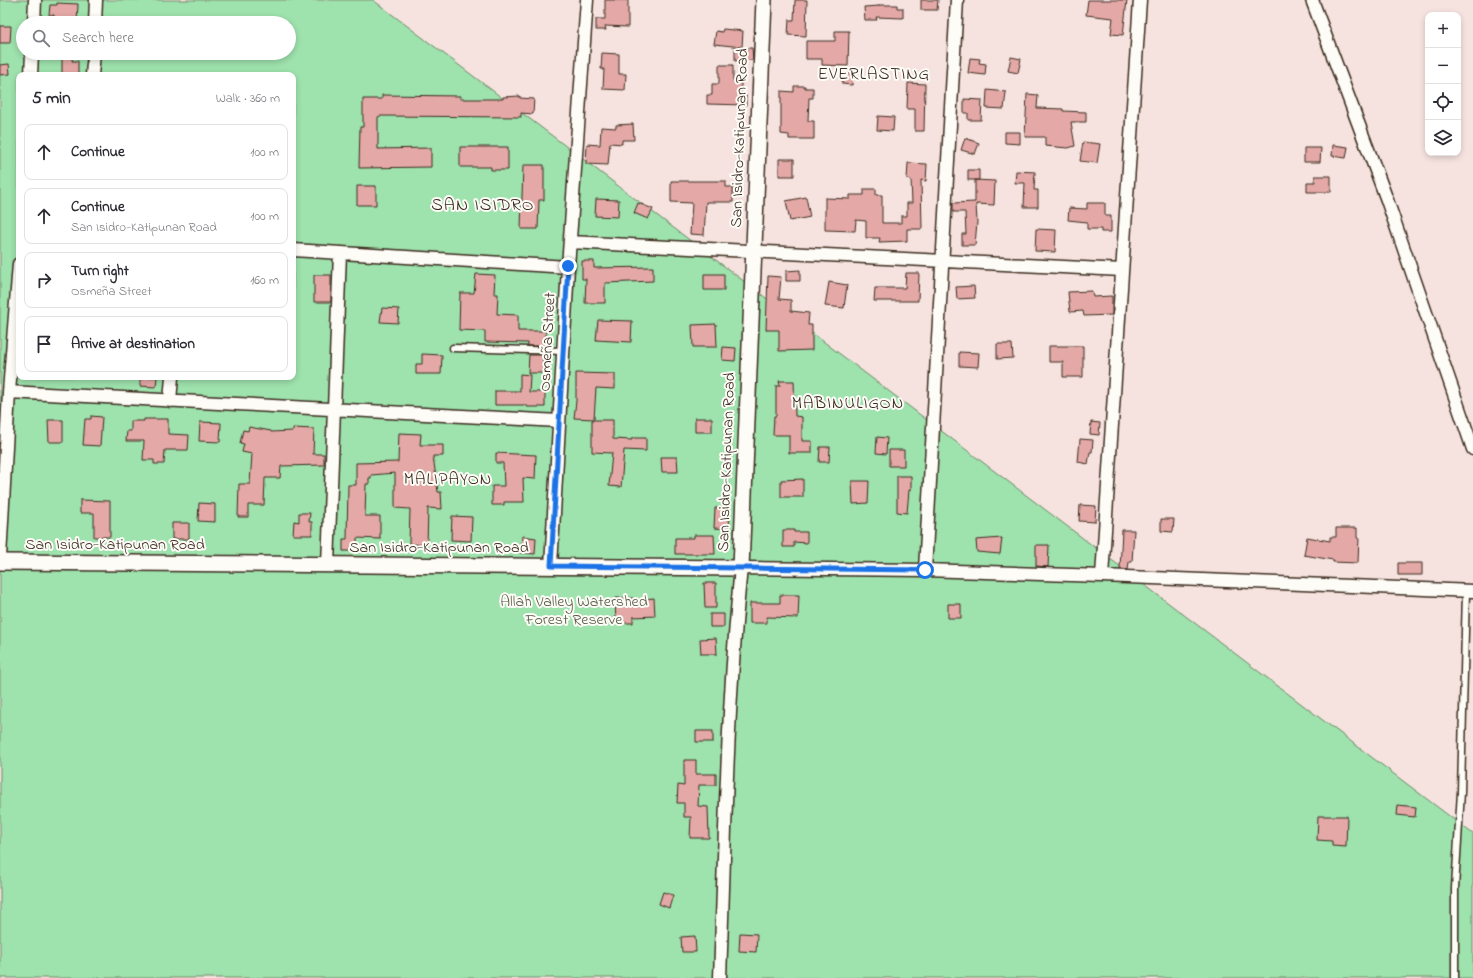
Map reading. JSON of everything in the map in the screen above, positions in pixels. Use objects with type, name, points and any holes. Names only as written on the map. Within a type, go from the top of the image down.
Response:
[{"type":"street","points":[[34,16],[35,0]]},
{"type":"street","points":[[95,16],[96,0]]},
{"type":"street","name":"Osmeña Street","points":[[551,566],[568,266],[587,0]]},
{"type":"street","name":"San Isidro-Katipunan Road","points":[[0,562],[741,568],[764,0]]},
{"type":"street","points":[[925,570],[957,0]]},
{"type":"street","points":[[1102,576],[1140,0]]},
{"type":"street","points":[[1312,0],[1387,200],[1473,449]]},
{"type":"street","points":[[31,72],[32,60]]},
{"type":"street","points":[[92,72],[93,60]]},
{"type":"street","points":[[570,242],[1122,270]]},
{"type":"street","points":[[296,250],[568,266]]},
{"type":"street","points":[[328,565],[340,253]]},
{"type":"street","points":[[0,558],[9,392],[16,302]]},
{"type":"street","points":[[170,401],[172,380]]},
{"type":"street","points":[[9,392],[559,421]]},
{"type":"street","points":[[720,978],[727,759],[734,632],[741,568],[925,570],[1469,591]]},
{"type":"lane","points":[[453,348],[563,351]]},
{"type":"lane","points":[[1455,978],[1455,888],[1461,792],[1469,591]]},
{"type":"green space","name":"Allah Valley Watershed Forest Reserve","points":[[0,0],[373,0],[1473,834],[1473,978],[0,978]]},
{"type":"building","points":[[605,0],[628,0],[628,27],[605,26],[606,30],[596,30],[596,19],[605,19]]},
{"type":"building","points":[[795,0],[807,0],[806,36],[788,35],[789,20],[794,20]]},
{"type":"building","points":[[921,0],[938,0],[937,10],[921,10]]},
{"type":"building","points":[[1088,0],[1127,0],[1123,35],[1111,34],[1113,18],[1086,15]]},
{"type":"building","points":[[57,3],[78,4],[77,16],[49,15],[50,5],[57,5]]},
{"type":"building","points":[[897,5],[897,8],[903,8],[903,18],[876,17],[877,20],[865,20],[864,7]]},
{"type":"building","points":[[0,26],[11,26],[10,43],[0,43]]},
{"type":"building","points":[[723,29],[743,31],[742,47],[714,44],[716,31],[722,32]]},
{"type":"building","points":[[835,31],[849,31],[848,66],[822,65],[822,59],[806,59],[806,41],[835,41]]},
{"type":"building","points":[[735,48],[752,48],[753,60],[735,61]]},
{"type":"building","points":[[602,53],[619,54],[619,74],[626,74],[625,90],[603,89],[604,69],[601,69]]},
{"type":"building","points":[[1011,57],[1021,59],[1018,73],[1008,71]]},
{"type":"building","points":[[970,58],[980,59],[979,63],[986,64],[985,75],[968,73]]},
{"type":"building","points":[[62,60],[78,61],[78,72],[62,72]]},
{"type":"building","points":[[9,64],[10,74],[0,75],[0,65]]},
{"type":"building","points":[[719,65],[733,65],[733,80],[741,80],[741,95],[746,95],[746,105],[707,104],[707,95],[712,95],[712,84],[719,84]]},
{"type":"building","points":[[843,73],[853,74],[852,85],[842,84]]},
{"type":"building","points":[[908,83],[925,84],[924,131],[915,131],[915,109],[907,109]]},
{"type":"building","points":[[794,86],[813,88],[813,98],[809,98],[808,121],[814,121],[814,139],[789,139],[789,135],[781,134],[781,91],[794,92]]},
{"type":"building","points":[[987,90],[1006,92],[1004,109],[986,108]]},
{"type":"building","points":[[1027,94],[1038,95],[1037,108],[1086,112],[1086,122],[1071,122],[1075,146],[1068,148],[1045,146],[1045,137],[1025,137]]},
{"type":"building","points":[[382,95],[460,96],[460,99],[503,99],[503,97],[520,96],[520,98],[534,99],[533,114],[521,113],[521,117],[380,116],[378,117],[378,149],[431,148],[431,167],[359,168],[360,127],[363,127],[363,99],[382,99]]},
{"type":"building","points":[[964,99],[982,100],[981,120],[968,120],[968,113],[964,113]]},
{"type":"building","points":[[878,116],[894,117],[893,131],[877,130]]},
{"type":"building","points":[[633,124],[634,140],[622,140],[622,144],[610,143],[608,165],[586,164],[587,144],[600,145],[601,127],[616,128],[616,125]]},
{"type":"building","points":[[1005,132],[1020,132],[1020,144],[1005,143]]},
{"type":"building","points":[[965,138],[979,143],[975,154],[961,150]]},
{"type":"building","points":[[1083,142],[1100,144],[1097,163],[1080,161]]},
{"type":"building","points":[[1333,145],[1348,147],[1346,158],[1332,156]]},
{"type":"building","points":[[460,147],[508,147],[508,170],[491,170],[491,167],[460,167]]},
{"type":"building","points":[[1304,148],[1321,148],[1320,162],[1304,162]]},
{"type":"building","points":[[779,159],[794,159],[794,176],[779,176]]},
{"type":"building","points":[[908,163],[927,164],[926,181],[921,180],[922,229],[907,229],[907,241],[879,242],[880,238],[866,238],[866,221],[856,220],[855,231],[825,230],[825,198],[850,199],[850,195],[864,195],[864,189],[876,189],[876,195],[882,195],[882,223],[901,223],[901,216],[907,216],[907,203],[912,203],[911,180],[907,179]]},
{"type":"building","points":[[523,165],[544,165],[544,200],[539,200],[538,229],[521,229]]},
{"type":"building","points":[[968,170],[979,170],[979,180],[968,180]]},
{"type":"building","points":[[1016,171],[1035,172],[1034,190],[1038,190],[1038,207],[1024,207],[1025,183],[1015,183]]},
{"type":"building","points":[[1315,176],[1331,176],[1331,192],[1307,192],[1307,182],[1315,182]]},
{"type":"building","points":[[975,180],[995,181],[994,205],[976,204],[977,222],[975,245],[962,245],[962,234],[966,234],[965,212],[953,212],[953,203],[975,202]]},
{"type":"building","points":[[671,181],[726,181],[726,187],[733,187],[733,202],[706,202],[704,235],[690,234],[692,203],[671,202]]},
{"type":"building","points":[[357,186],[376,186],[376,205],[357,205]]},
{"type":"building","points":[[806,197],[810,217],[790,221],[786,201]]},
{"type":"building","points":[[596,199],[619,200],[618,217],[595,216]]},
{"type":"building","points":[[638,203],[653,209],[648,219],[634,213]]},
{"type":"building","points":[[1087,203],[1105,203],[1105,216],[1111,216],[1111,232],[1101,232],[1101,229],[1087,229],[1087,222],[1068,220],[1069,208],[1087,209]]},
{"type":"building","points":[[1036,229],[1056,230],[1055,252],[1035,251]]},
{"type":"building","points":[[582,261],[594,261],[594,268],[653,267],[653,281],[605,283],[605,303],[585,303],[586,279],[582,279]]},
{"type":"building","points":[[800,270],[800,281],[786,281],[786,271]]},
{"type":"building","points":[[906,273],[919,273],[918,301],[874,301],[875,288],[905,288]]},
{"type":"building","points":[[476,274],[495,275],[494,294],[498,294],[497,314],[518,315],[518,331],[546,331],[546,346],[528,346],[528,343],[485,342],[485,331],[459,330],[460,293],[474,293]]},
{"type":"building","points":[[704,274],[724,274],[724,290],[704,290]]},
{"type":"building","points":[[314,275],[331,275],[331,302],[314,302]]},
{"type":"building","points":[[768,276],[781,277],[779,299],[791,300],[791,311],[809,313],[808,325],[812,325],[812,350],[779,351],[779,330],[766,330]]},
{"type":"building","points":[[829,282],[847,285],[844,308],[825,306]]},
{"type":"building","points":[[974,286],[975,298],[957,299],[956,287]]},
{"type":"building","points":[[1092,291],[1093,297],[1112,296],[1112,315],[1084,316],[1083,311],[1070,312],[1068,292]]},
{"type":"building","points":[[382,308],[399,309],[398,323],[380,322]]},
{"type":"building","points":[[598,320],[632,321],[631,342],[596,340]]},
{"type":"building","points":[[716,324],[717,347],[693,347],[692,325]]},
{"type":"building","points":[[997,344],[1012,344],[1013,358],[997,359]]},
{"type":"building","points":[[1049,346],[1083,346],[1083,377],[1063,377],[1063,362],[1049,362]]},
{"type":"building","points":[[723,347],[736,348],[735,361],[722,360]]},
{"type":"building","points":[[959,352],[979,353],[978,367],[959,366]]},
{"type":"building","points":[[422,354],[442,355],[441,374],[416,374],[416,364],[422,364]]},
{"type":"building","points":[[529,355],[543,355],[543,373],[528,373]]},
{"type":"building","points":[[576,373],[615,374],[615,389],[596,388],[594,419],[574,418],[576,401]]},
{"type":"building","points":[[520,374],[530,375],[529,392],[545,392],[545,407],[526,407],[526,405],[495,405],[495,391],[520,391]]},
{"type":"building","points":[[140,380],[157,380],[156,387],[140,386]]},
{"type":"building","points":[[779,381],[794,381],[795,416],[802,417],[802,441],[812,441],[812,453],[789,453],[789,435],[773,435],[774,416],[776,416],[776,386],[780,386]]},
{"type":"building","points":[[91,416],[102,417],[100,446],[83,445],[85,419],[91,419]]},
{"type":"building","points":[[695,418],[712,418],[712,432],[695,432]]},
{"type":"building","points":[[144,419],[168,419],[168,434],[189,435],[188,450],[165,450],[164,464],[154,464],[154,460],[143,460],[144,441],[126,441],[127,431],[131,431],[131,421],[144,421]]},
{"type":"building","points":[[48,420],[63,420],[63,442],[49,442]]},
{"type":"building","points":[[592,420],[613,420],[613,439],[632,440],[632,438],[646,438],[646,451],[624,450],[621,487],[609,486],[612,453],[592,452]]},
{"type":"building","points":[[200,422],[221,423],[220,442],[199,441]]},
{"type":"building","points":[[1091,422],[1100,423],[1099,435],[1090,434]]},
{"type":"building","points":[[249,427],[271,432],[293,431],[293,428],[314,429],[313,454],[324,454],[324,465],[281,466],[280,478],[265,478],[264,505],[248,505],[248,517],[238,517],[239,484],[250,484],[252,454],[242,452],[244,444],[240,443],[243,430],[248,431]]},
{"type":"building","points":[[399,433],[421,434],[420,445],[443,445],[443,456],[433,456],[438,492],[441,492],[442,509],[428,508],[427,545],[409,544],[410,509],[395,508],[395,473],[371,475],[371,478],[369,478],[369,484],[366,484],[365,516],[380,516],[380,539],[357,538],[357,551],[343,551],[343,539],[347,539],[348,485],[356,485],[356,463],[398,462]]},
{"type":"building","points":[[877,437],[887,438],[886,454],[876,453]]},
{"type":"building","points":[[1080,439],[1093,440],[1092,452],[1090,452],[1088,464],[1078,462]]},
{"type":"building","points":[[820,447],[830,447],[829,462],[819,462]]},
{"type":"building","points":[[889,450],[904,450],[904,466],[889,466]]},
{"type":"building","points":[[496,453],[536,455],[535,479],[523,478],[524,502],[504,502],[504,505],[492,505],[492,486],[504,486],[503,463],[496,463]]},
{"type":"building","points":[[661,457],[677,457],[678,472],[662,472]]},
{"type":"building","points":[[897,476],[911,476],[911,490],[909,490],[907,513],[897,512]]},
{"type":"building","points":[[803,479],[803,497],[781,497],[781,480]]},
{"type":"building","points":[[852,481],[869,481],[868,503],[853,504]]},
{"type":"building","points":[[80,500],[110,501],[110,537],[94,537],[94,513],[80,513]]},
{"type":"building","points":[[199,503],[215,504],[215,522],[198,521]]},
{"type":"building","points":[[1080,505],[1096,506],[1095,522],[1079,521]]},
{"type":"building","points":[[715,508],[730,508],[729,529],[714,528]]},
{"type":"building","points":[[299,513],[310,513],[309,522],[312,522],[312,535],[293,535],[294,521],[299,522]]},
{"type":"building","points":[[452,516],[472,517],[471,541],[451,540]]},
{"type":"building","points":[[1161,519],[1174,519],[1173,532],[1161,531]]},
{"type":"building","points":[[172,523],[189,523],[189,539],[172,539]]},
{"type":"building","points":[[1336,528],[1357,528],[1357,538],[1359,538],[1358,563],[1333,562],[1333,560],[1304,555],[1307,537],[1330,541],[1330,537],[1336,537]]},
{"type":"building","points":[[783,530],[807,532],[807,543],[794,542],[794,547],[783,547]]},
{"type":"building","points":[[1122,530],[1134,530],[1132,562],[1129,562],[1128,570],[1120,569]]},
{"type":"building","points":[[694,535],[714,535],[715,554],[675,554],[675,538],[694,538]]},
{"type":"building","points":[[522,536],[536,538],[535,554],[520,553]]},
{"type":"building","points":[[1002,538],[1000,554],[977,552],[976,540]]},
{"type":"building","points":[[1036,545],[1049,545],[1048,567],[1036,566]]},
{"type":"building","points":[[1398,563],[1422,563],[1422,575],[1398,575]]},
{"type":"building","points":[[704,583],[716,583],[716,608],[705,608]]},
{"type":"building","points":[[780,595],[799,595],[798,618],[767,617],[767,623],[750,623],[750,603],[780,603]]},
{"type":"building","points":[[615,598],[633,598],[633,600],[654,598],[655,616],[633,617],[633,623],[616,623]]},
{"type":"building","points":[[948,604],[961,604],[961,618],[948,618]]},
{"type":"building","points":[[710,614],[724,614],[724,627],[710,627]]},
{"type":"building","points":[[716,638],[717,654],[701,654],[700,639]]},
{"type":"building","points":[[696,731],[713,731],[713,742],[696,742]]},
{"type":"building","points":[[684,760],[696,760],[696,774],[716,774],[716,785],[699,785],[698,806],[708,807],[709,838],[690,838],[691,817],[684,817],[684,803],[677,803],[678,785],[684,786]]},
{"type":"building","points":[[1398,805],[1416,807],[1415,817],[1397,815]]},
{"type":"building","points":[[1318,816],[1347,816],[1346,847],[1332,846],[1332,841],[1317,840]]},
{"type":"building","points":[[663,892],[673,895],[669,908],[659,904]]},
{"type":"building","points":[[740,933],[757,934],[756,952],[739,951]]},
{"type":"building","points":[[695,936],[696,952],[682,952],[681,937]]},
{"type":"district","name":"EVERLASTING","points":[[874,74]]},
{"type":"district","name":"SAN ISIDRO","points":[[483,206]]},
{"type":"district","name":"MABINULIGON","points":[[848,403]]},
{"type":"district","name":"MALIPAYON","points":[[448,479]]},
{"type":"route","points":[[568,266],[551,566],[925,570]]}]
